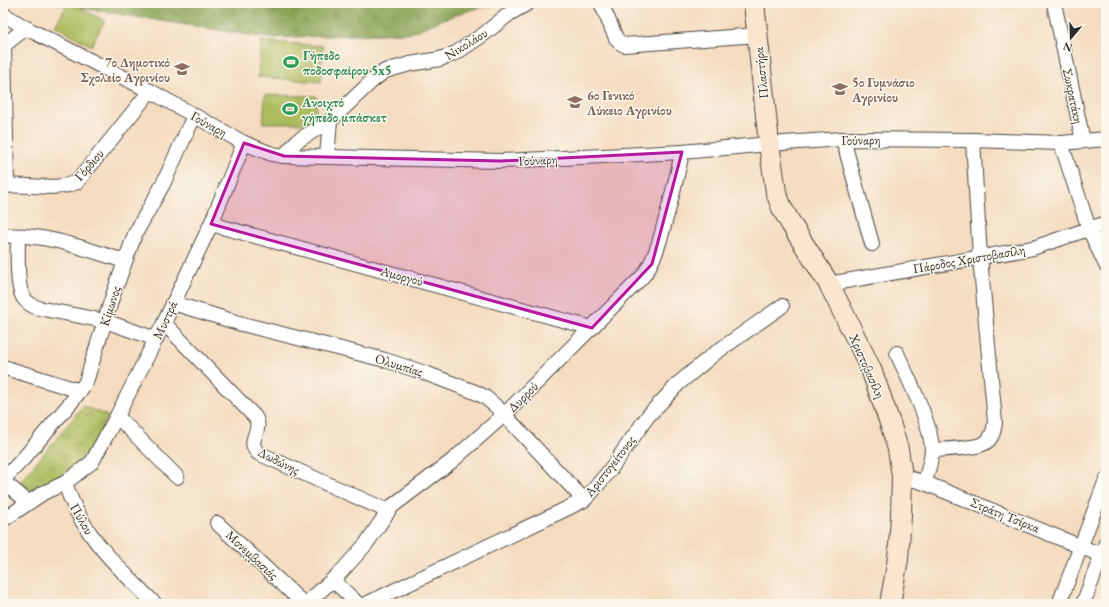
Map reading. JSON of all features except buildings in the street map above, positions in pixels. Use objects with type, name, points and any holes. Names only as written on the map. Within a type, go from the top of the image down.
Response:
[{"type":"main road","name":"Πλαστήρα","points":[[754,3],[768,144]]},
{"type":"main road","name":"Χριστοβασίλη","points":[[768,144],[775,186],[782,208],[828,284],[871,369],[896,440],[902,476],[900,538],[894,603]]},
{"type":"street","name":"Νικολάου","points":[[284,156],[297,141],[330,121],[373,80],[385,71],[410,64],[440,59],[456,53],[484,34],[509,14],[528,3]]},
{"type":"street","points":[[601,3],[616,38],[624,45],[757,35]]},
{"type":"street","name":"Σωκρατάκη","points":[[1054,3],[1083,141]]},
{"type":"street","name":"Γούναρη","points":[[3,14],[26,28],[150,91],[244,144],[272,154],[284,156],[501,161],[682,152],[843,139],[973,140],[1061,143],[1106,139]]},
{"type":"street","points":[[5,186],[3,46],[26,28]]},
{"type":"street","name":"Γόρδιου","points":[[5,186],[57,187],[77,182],[150,91]]},
{"type":"street","name":"Κίμωνος","points":[[3,480],[23,459],[86,382],[125,261],[138,227],[163,184],[194,116]]},
{"type":"street","points":[[327,156],[330,121]]},
{"type":"street","points":[[843,139],[872,244]]},
{"type":"street","points":[[932,450],[972,447],[983,444],[989,439],[994,431],[995,422],[980,257],[973,140]]},
{"type":"street","points":[[1061,143],[1089,229],[1106,265]]},
{"type":"street","name":"Μυστρά","points":[[65,483],[92,462],[117,416],[164,323],[211,224],[244,144]]},
{"type":"street","name":"Δυρρού","points":[[305,604],[333,580],[368,541],[395,503],[452,461],[505,414],[643,276],[652,264],[658,249],[678,178],[682,152]]},
{"type":"street","name":"Πάροδος Χριστοβασίλη","points":[[828,284],[1033,248],[1106,223]]},
{"type":"street","name":"Αμοργού","points":[[211,224],[592,328]]},
{"type":"street","points":[[3,236],[18,236],[63,243],[125,261]]},
{"type":"street","points":[[18,236],[19,283],[22,296],[31,305],[38,308],[105,321],[156,339]]},
{"type":"street","name":"Ολυμπίας","points":[[173,302],[242,324],[327,345],[425,372],[475,392],[493,403],[505,414],[584,500]]},
{"type":"street","name":"Αριστογείτονος","points":[[366,604],[584,500],[600,482],[648,416],[671,390],[714,354],[782,306]]},
{"type":"street","name":"Δωδώνης","points":[[164,323],[255,417],[258,427],[253,442],[255,450],[258,453],[388,511]]},
{"type":"street","points":[[897,353],[924,416],[932,450],[925,482]]},
{"type":"street","points":[[3,367],[80,391]]},
{"type":"street","points":[[117,416],[177,477]]},
{"type":"street","name":"Στράτη Τσίρκα","points":[[902,476],[925,482],[1080,546],[1105,552]]},
{"type":"street","points":[[3,480],[28,502]]},
{"type":"street","points":[[1059,604],[1106,480]]},
{"type":"street","points":[[3,520],[43,493],[65,483]]},
{"type":"street","name":"Πύλου","points":[[65,483],[78,515],[91,536],[106,554],[155,604]]},
{"type":"street","name":"Μονεμβασιάς","points":[[217,523],[305,604]]},
{"type":"street","points":[[1083,604],[1105,552]]},
{"type":"street","points":[[333,580],[358,604]]},
{"type":"highlighted area","points":[[244,143],[284,156],[501,161],[682,152],[652,264],[592,328],[211,224]]},
{"type":"green space","points":[[51,3],[503,3],[474,9],[441,20],[411,33],[267,38]]},
{"type":"green space","points":[[68,3],[72,3],[105,21],[91,46],[55,26]]},
{"type":"green space","name":"Γήπεδο ποδοσφαίρου 5x5","points":[[261,41],[323,46],[321,82],[258,77]]},
{"type":"green space","name":"Ανοιχτό γήπεδο μπάσκετ","points":[[265,95],[316,96],[317,123],[263,123]]},
{"type":"green space","points":[[83,406],[108,416],[97,438],[85,457],[37,493],[31,494],[21,487],[21,481]]},
{"type":"place","name":"Γήπεδο ποδοσφαίρου 5x5","points":[[291,62]]},
{"type":"place","name":"7ο Δημοτικό Σχολείο Αγρινίου","points":[[182,69]]},
{"type":"place","name":"5ο Γυμνάσιο Αγρινίου","points":[[840,89]]},
{"type":"place","name":"6ο Γενικό Λύκειο Αγρινίου","points":[[575,102]]},
{"type":"place","name":"Ανοιχτό γήπεδο μπάσκετ","points":[[290,109]]}]
